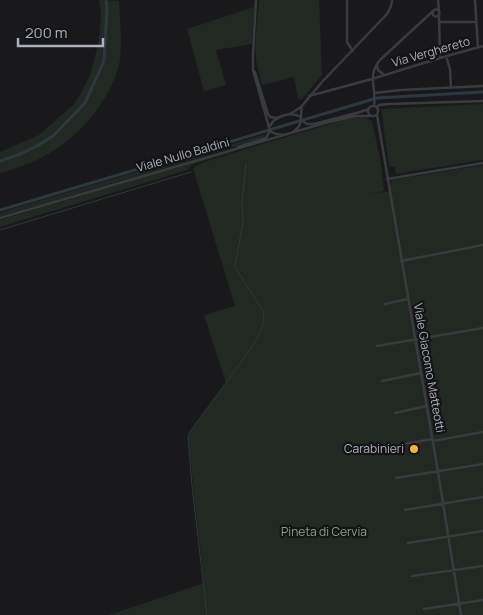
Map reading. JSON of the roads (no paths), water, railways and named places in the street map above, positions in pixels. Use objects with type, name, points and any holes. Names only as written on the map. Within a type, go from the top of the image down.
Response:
[{"type":"street","points":[[256,0],[254,76],[270,129],[276,134],[289,134],[299,127],[302,105]]},
{"type":"street","points":[[346,0],[347,42],[353,50]]},
{"type":"street","points":[[290,114],[302,105],[388,14],[392,0]]},
{"type":"street","points":[[369,108],[369,114],[374,116],[378,112],[375,107],[372,79],[377,63],[434,12],[438,0]]},
{"type":"street","points":[[438,0],[440,58]]},
{"type":"street","points":[[476,0],[478,48]]},
{"type":"street","points":[[434,12],[438,10],[439,13]]},
{"type":"street","points":[[434,12],[436,16],[439,13]]},
{"type":"street","points":[[439,22],[476,22]]},
{"type":"street","name":"Via Verghereto","points":[[309,96],[483,46]]},
{"type":"street","points":[[446,56],[450,69],[451,88]]},
{"type":"street","name":"Via Verghereto","points":[[377,63],[378,70],[384,74]]},
{"type":"street","points":[[253,64],[268,114],[272,118],[278,118]]},
{"type":"street","points":[[322,82],[321,88],[328,90]]},
{"type":"street","points":[[374,94],[401,90],[483,86]]},
{"type":"street","points":[[223,152],[266,138],[272,121],[290,114],[296,114],[309,125],[389,104],[483,101]]},
{"type":"street","name":"Viale Nullo Baldini","points":[[0,218],[223,152],[355,116],[374,116]]},
{"type":"street","name":"Viale Giacomo Matteotti","points":[[374,116],[378,125],[427,406],[461,615]]},
{"type":"street","points":[[387,179],[483,163]]},
{"type":"street","points":[[401,261],[483,245]]},
{"type":"street","points":[[386,304],[408,299]]},
{"type":"street","points":[[377,346],[483,328]]},
{"type":"street","points":[[382,380],[421,373]]},
{"type":"street","points":[[395,413],[427,406]]},
{"type":"street","points":[[392,446],[483,432]]},
{"type":"street","points":[[396,478],[483,464]]},
{"type":"street","points":[[405,510],[483,497]]},
{"type":"street","points":[[408,543],[483,531]]},
{"type":"street","points":[[412,576],[483,566]]},
{"type":"street","points":[[424,609],[483,600]]},
{"type":"waterway","points":[[0,161],[37,146],[53,136],[85,103],[104,61],[106,0]]},
{"type":"waterway","points":[[0,210],[377,98],[483,92]]},
{"type":"waterway","points":[[207,615],[188,437],[189,433],[250,350],[262,329],[263,311],[235,267],[243,221],[242,203],[246,163]]},
{"type":"waterway","points":[[0,230],[191,172]]},
{"type":"place","name":"Carabinieri","points":[[414,449]]},
{"type":"park label","name":"Pineta di Cervia","points":[[324,532]]}]
